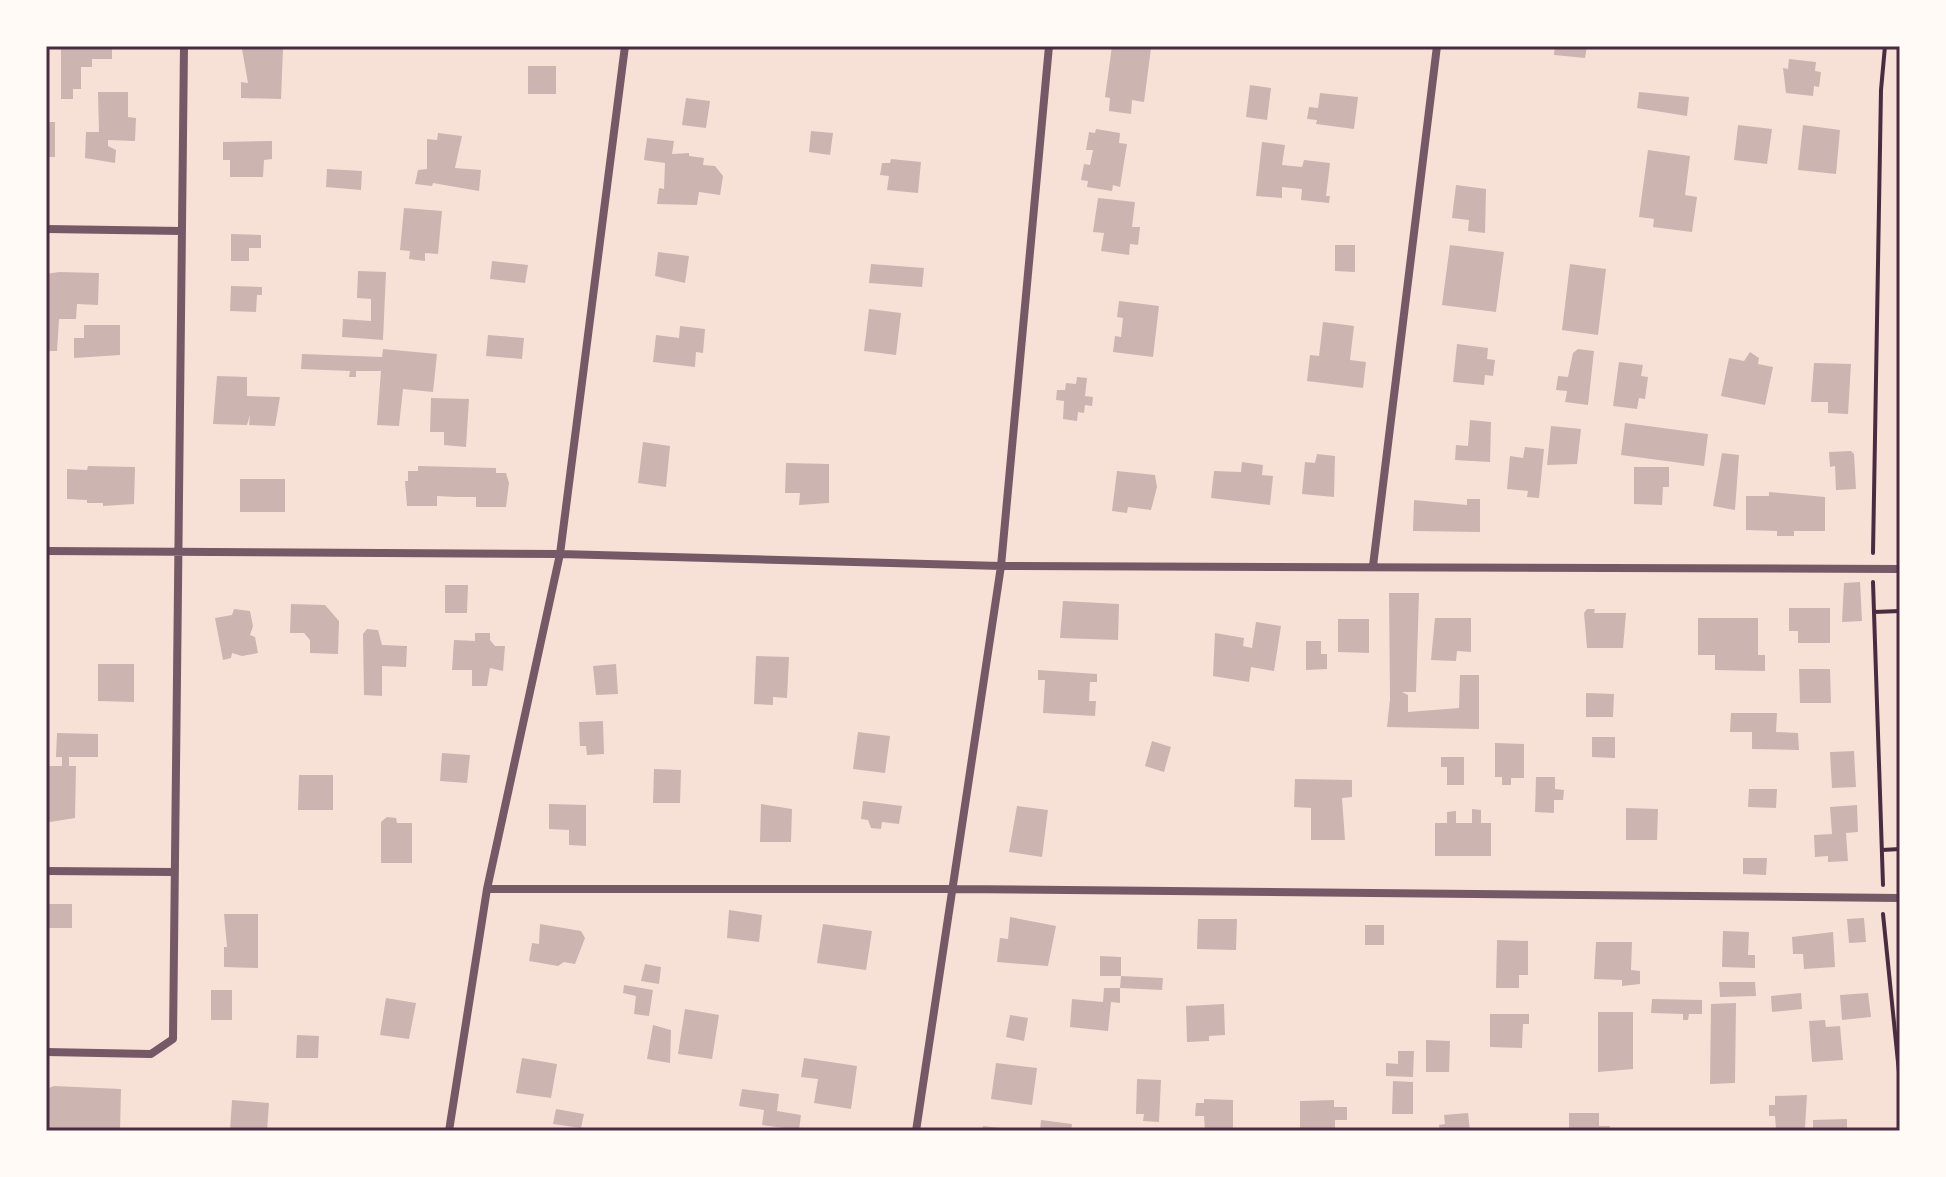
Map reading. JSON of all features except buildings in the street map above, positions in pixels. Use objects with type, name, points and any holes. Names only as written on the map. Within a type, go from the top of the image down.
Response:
[{"type":"street","points":[[46,1052],[151,1054],[173,1039],[184,46]]},
{"type":"street","points":[[449,1131],[487,889],[560,554],[625,46]]},
{"type":"street","points":[[916,1131],[955,889],[1001,566],[1049,46]]},
{"type":"street","points":[[1373,566],[1437,46]]},
{"type":"street","points":[[46,229],[182,231]]},
{"type":"street","points":[[46,551],[560,554],[1001,566],[1900,569]]},
{"type":"street","points":[[46,871],[174,872]]},
{"type":"street","points":[[487,889],[955,889],[1900,898]]},
{"type":"path","points":[[1874,612],[1900,611]]},
{"type":"path","points":[[1882,850],[1900,849]]}]
